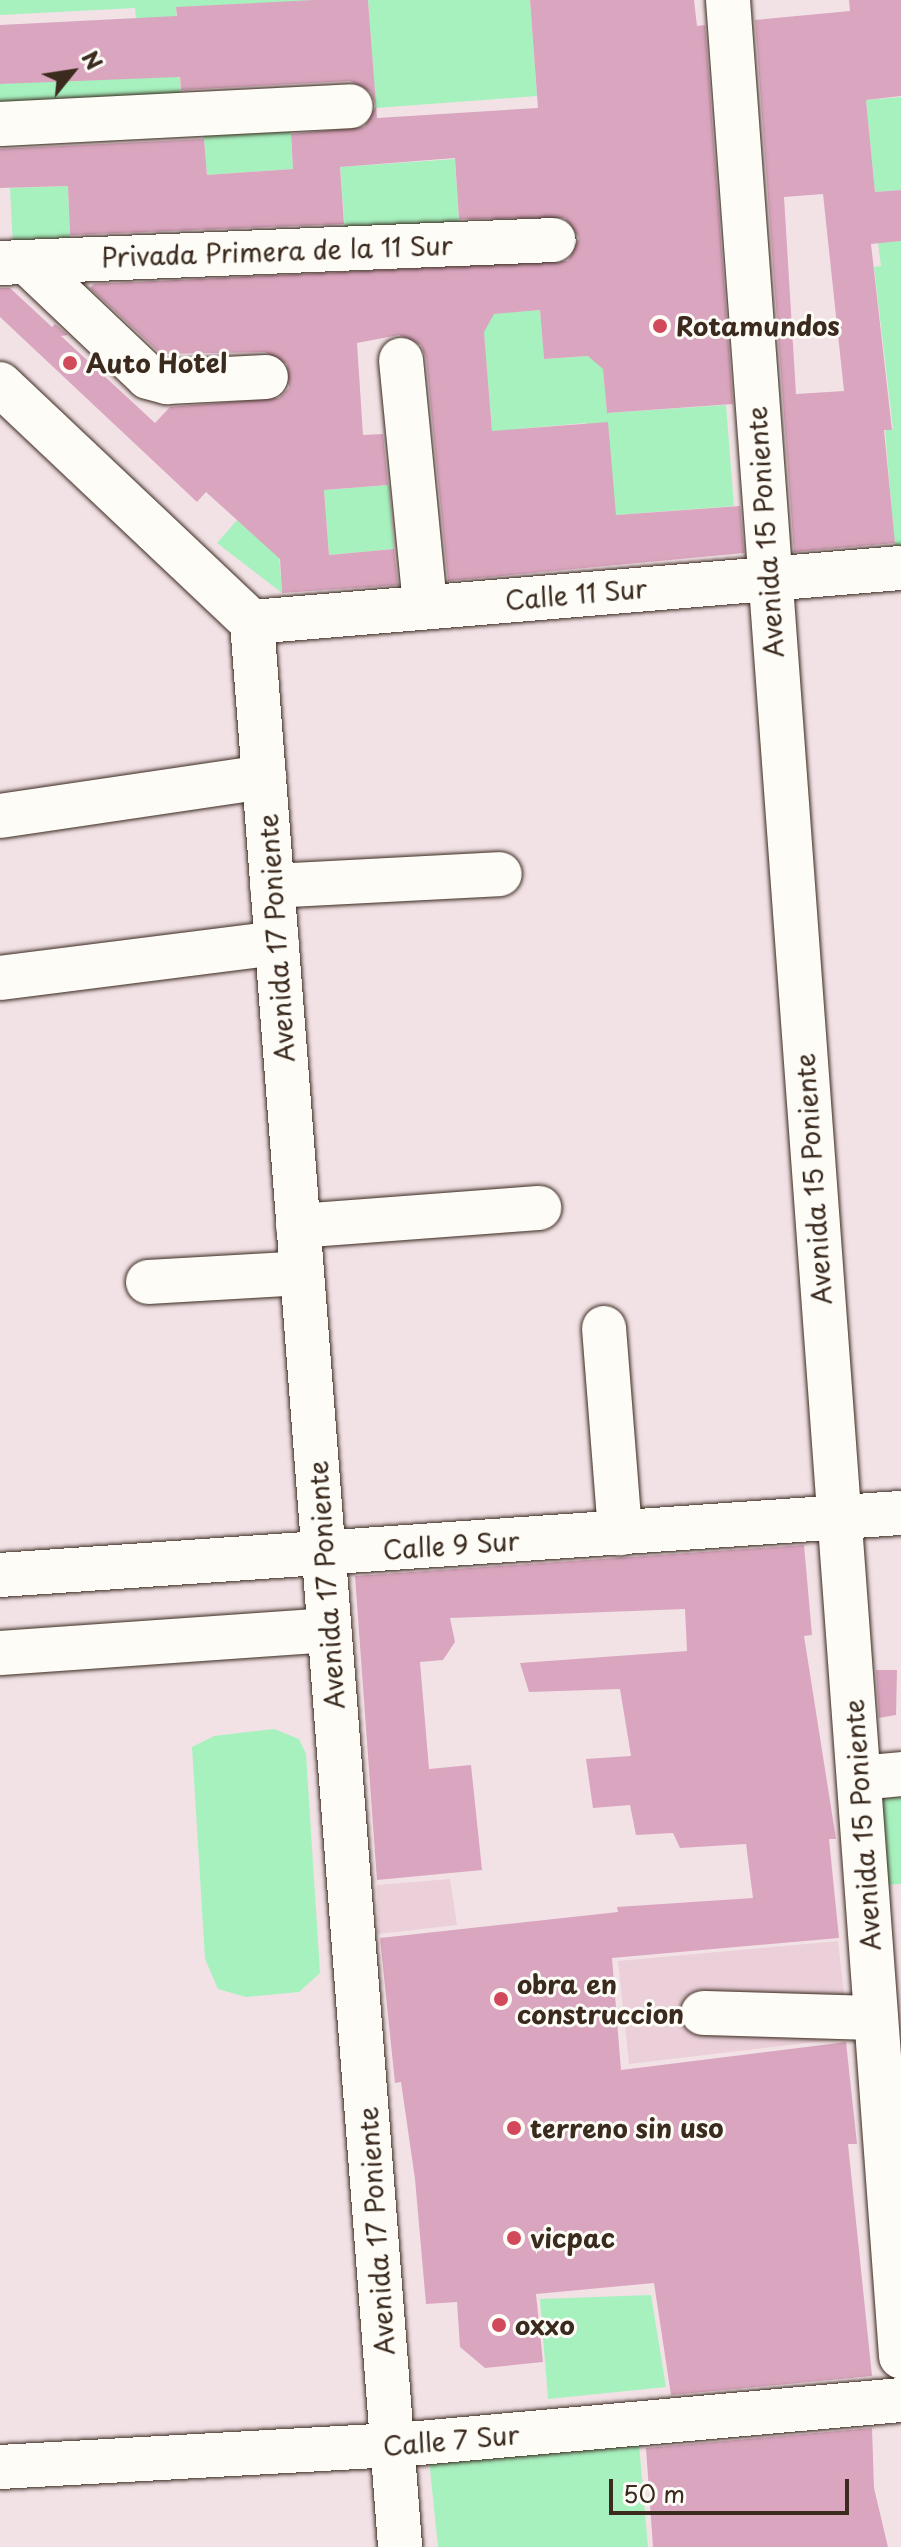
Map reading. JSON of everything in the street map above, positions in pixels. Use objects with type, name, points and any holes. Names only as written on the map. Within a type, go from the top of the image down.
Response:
[{"type":"street","name":"Avenida 15 Poniente","points":[[728,0],[839,1517],[880,1776],[876,2018],[893,2133],[901,2357]]},
{"type":"street","points":[[0,124],[351,106]]},
{"type":"street","name":"Privada Primera de la 11 Sur","points":[[14,263],[554,240]]},
{"type":"street","points":[[14,263],[148,377],[167,382],[266,377]]},
{"type":"street","points":[[401,360],[425,606]]},
{"type":"street","points":[[0,384],[252,622]]},
{"type":"street","name":"Calle 11 Sur","points":[[252,622],[901,568]]},
{"type":"street","name":"Avenida 17 Poniente","points":[[252,622],[400,2547]]},
{"type":"street","points":[[0,816],[264,777]]},
{"type":"street","points":[[272,886],[500,874]]},
{"type":"street","points":[[0,978],[277,943]]},
{"type":"street","points":[[298,1226],[539,1208]]},
{"type":"street","points":[[148,1282],[302,1273]]},
{"type":"street","points":[[604,1328],[620,1533]]},
{"type":"street","name":"Calle 9 Sur","points":[[0,1575],[901,1513]]},
{"type":"street","points":[[0,1653],[329,1630]]},
{"type":"street","points":[[703,2013],[876,2018]]},
{"type":"street","name":"Calle 7 Sur","points":[[0,2467],[392,2445],[901,2400]]},
{"type":"shaded area","points":[[450,1879],[457,1925],[378,1934],[377,1885]]},
{"type":"shaded area","points":[[838,1941],[849,2038],[629,2064],[618,1961]]},
{"type":"green space","points":[[0,0],[314,2],[176,8],[177,25],[137,28],[135,8],[0,15]]},
{"type":"green space","points":[[368,0],[530,0],[537,96],[376,108]]},
{"type":"green space","points":[[179,63],[181,99],[0,107],[0,84],[7,84],[7,79],[172,77]]},
{"type":"green space","points":[[901,97],[901,190],[875,192],[866,100]]},
{"type":"green space","points":[[290,122],[293,169],[207,175],[203,127]]},
{"type":"green space","points":[[455,159],[459,222],[345,231],[340,167]]},
{"type":"green space","points":[[68,186],[70,243],[13,246],[10,188]]},
{"type":"green space","points":[[901,241],[901,548],[895,548],[885,430],[893,429],[874,267],[881,266],[878,243]]},
{"type":"green space","points":[[509,251],[514,312],[540,310],[544,359],[602,355],[607,413],[726,405],[734,506],[616,515],[586,423],[517,429],[497,488],[477,253]]},
{"type":"green space","points":[[389,485],[394,549],[329,555],[324,490]]},
{"type":"green space","points":[[237,520],[264,544],[277,530],[282,593],[217,543]]},
{"type":"green space","points":[[274,1729],[299,1739],[306,1754],[320,1973],[299,1992],[246,1997],[218,1989],[205,1959],[192,1747],[214,1736]]},
{"type":"green space","points":[[901,1797],[901,1884],[880,1885],[876,1799]]},
{"type":"green space","points":[[651,2295],[666,2387],[548,2399],[540,2299]]},
{"type":"green space","points":[[638,2433],[648,2547],[438,2547],[428,2450]]},
{"type":"building","points":[[368,0],[377,118],[538,108],[530,0],[694,0],[697,26],[705,25],[733,404],[607,413],[603,369],[588,356],[544,359],[540,310],[494,314],[484,332],[492,431],[608,422],[616,515],[740,506],[744,553],[448,581],[426,358],[421,345],[399,335],[357,343],[363,435],[383,434],[388,485],[324,490],[329,555],[394,549],[398,585],[282,593],[280,559],[206,492],[197,502],[0,317],[0,288],[10,288],[52,327],[55,324],[68,335],[61,336],[155,423],[170,407],[279,398],[289,388],[287,364],[265,352],[161,354],[90,288],[94,284],[568,261],[579,238],[565,218],[459,219],[455,158],[340,167],[344,224],[70,235],[68,186],[0,188],[0,149],[204,139],[207,175],[293,169],[291,134],[364,127],[376,106],[371,92],[350,81],[181,90],[180,77],[0,84],[0,25],[177,16],[176,7]]},
{"type":"building","points":[[849,0],[901,0],[901,96],[866,100],[875,192],[901,190],[901,241],[871,244],[892,430],[884,430],[895,543],[794,552],[755,20],[850,11]],"holes":[[[823,194],[844,391],[796,394],[784,197]]]},
{"type":"building","points":[[804,1545],[812,1635],[804,1636],[836,1839],[829,1839],[839,1938],[612,1958],[621,2070],[846,2042],[857,2144],[848,2144],[872,2376],[671,2395],[654,2283],[536,2294],[543,2362],[485,2368],[460,2347],[457,2302],[426,2304],[415,2179],[401,2082],[395,2083],[380,1938],[618,1912],[617,1907],[753,1898],[746,1844],[680,1848],[673,1833],[636,1835],[630,1805],[593,1808],[586,1759],[631,1756],[620,1689],[529,1692],[520,1663],[687,1651],[685,1609],[450,1618],[455,1642],[443,1660],[420,1662],[429,1769],[471,1765],[482,1870],[377,1880],[355,1576]]},
{"type":"building","points":[[876,1670],[897,1670],[896,1715],[879,1718]]},
{"type":"building","points":[[872,2428],[874,2488],[888,2547],[653,2547],[646,2448]]},
{"type":"place","name":"Rotamundos","points":[[660,326]]},
{"type":"place","name":"Auto Hotel","points":[[70,363]]},
{"type":"place","name":"obra en construccion","points":[[501,1999]]},
{"type":"place","name":"terreno sin uso","points":[[514,2128]]},
{"type":"place","name":"vicpac","points":[[514,2238]]},
{"type":"place","name":"oxxo","points":[[499,2325]]}]
